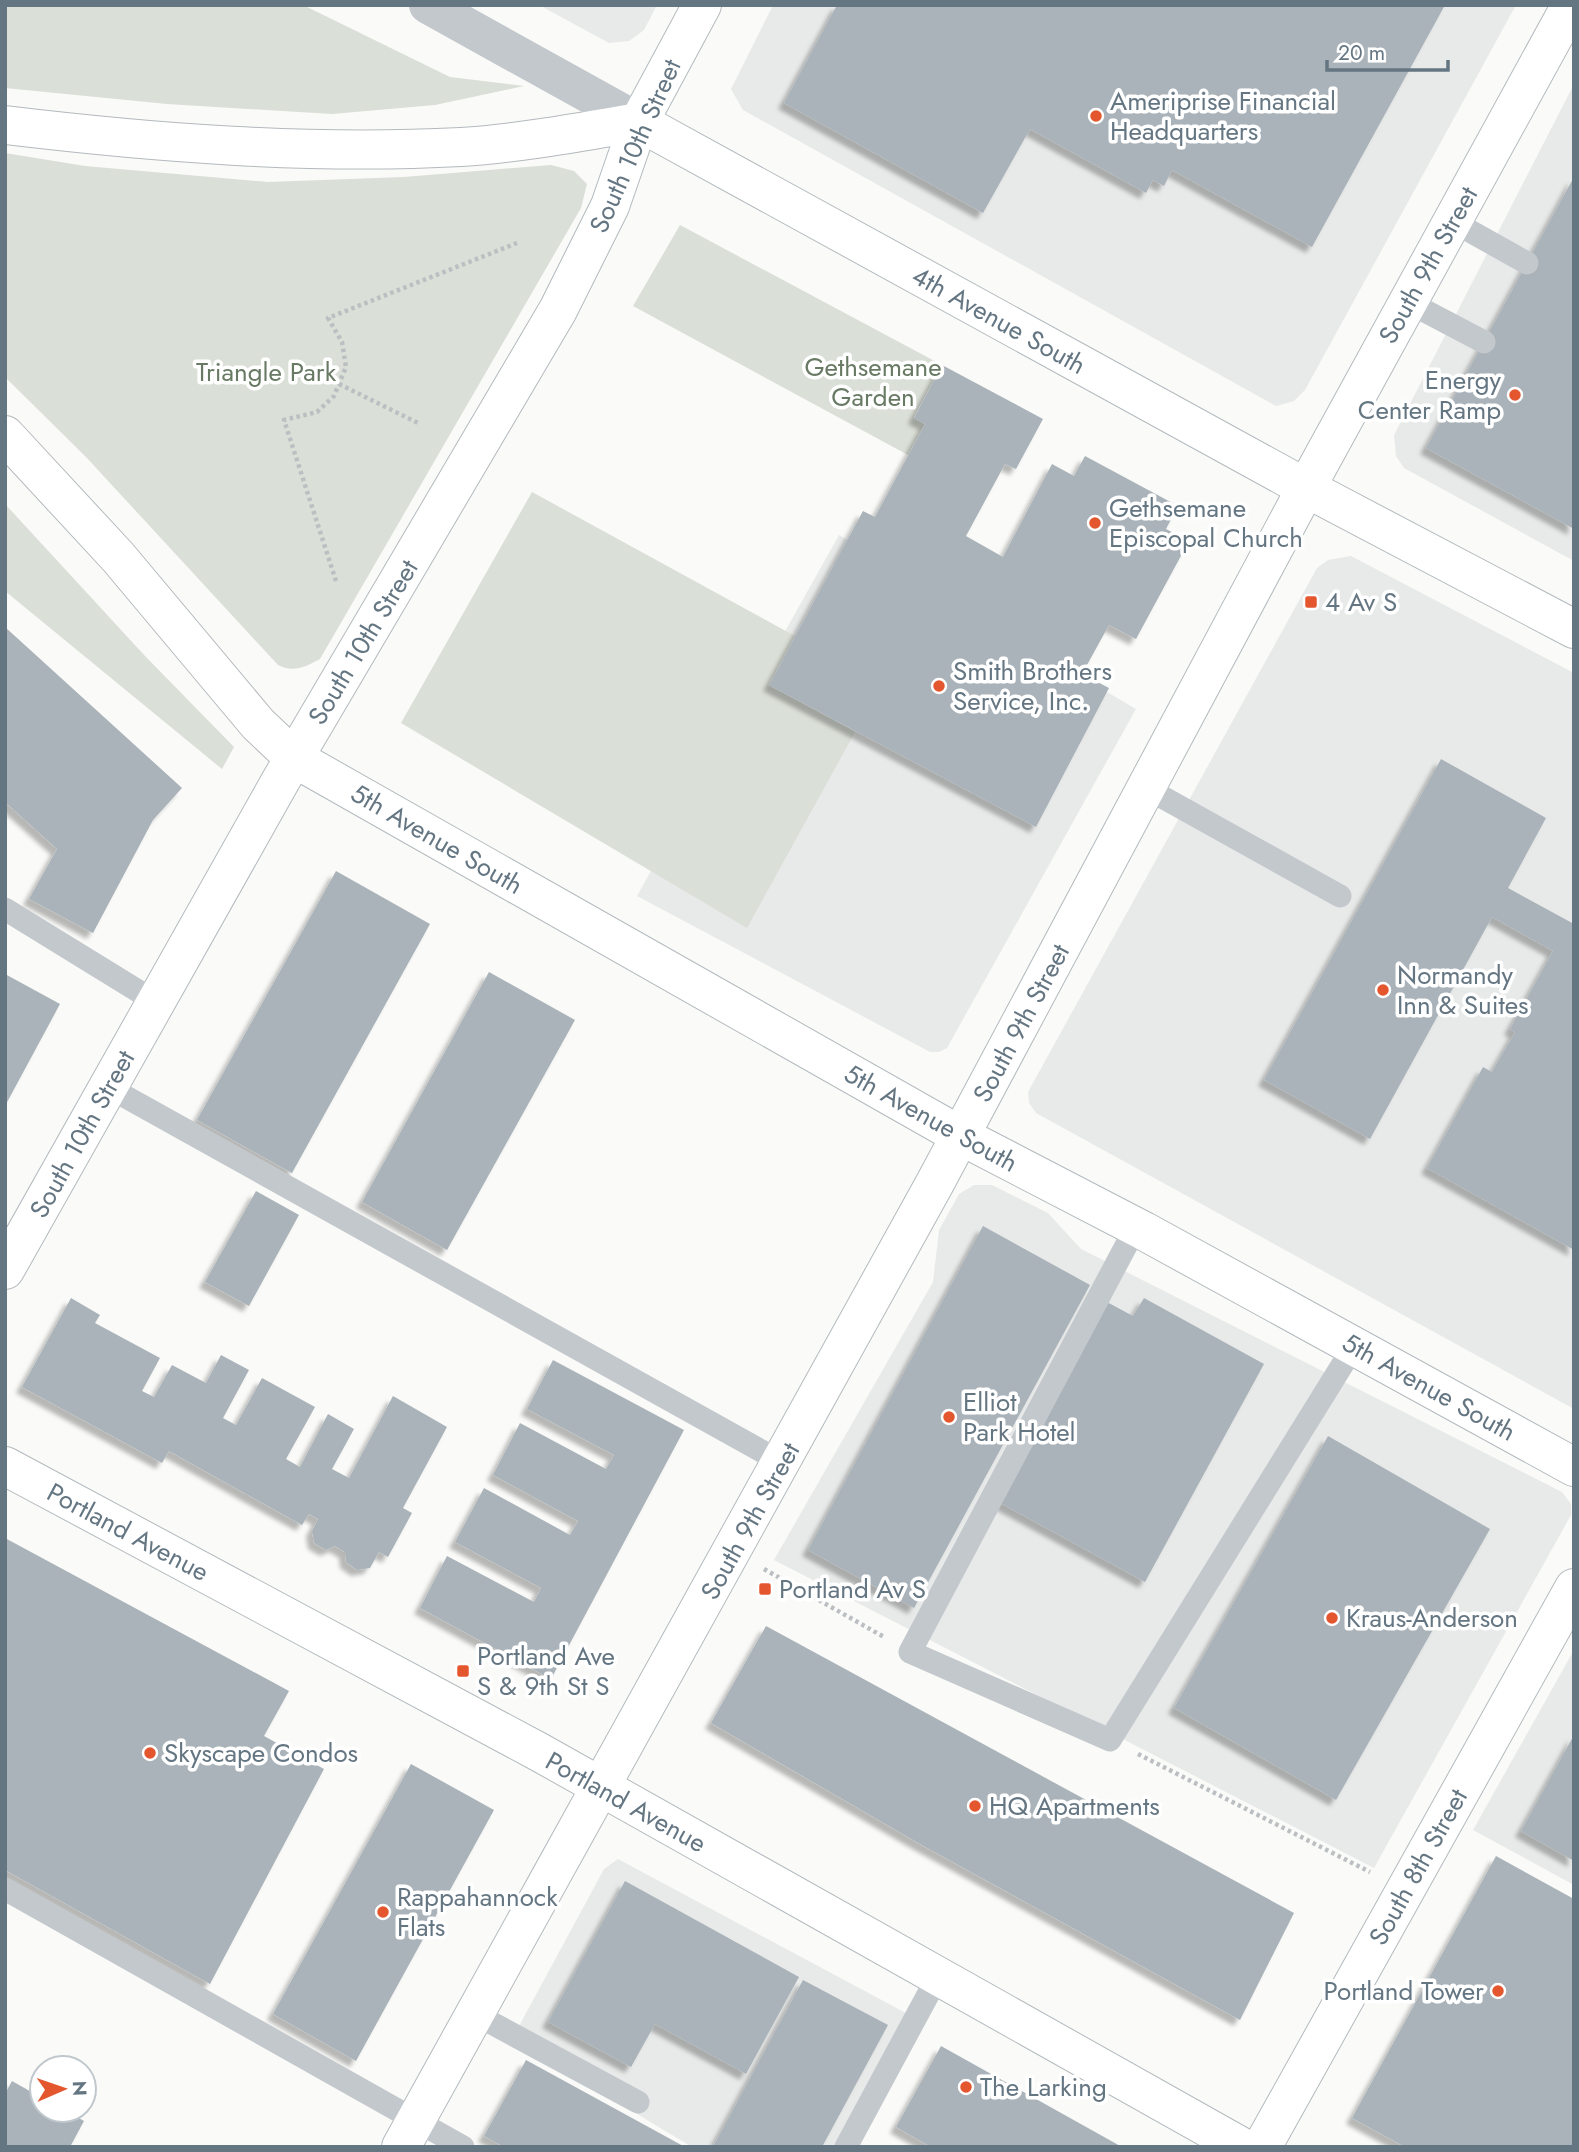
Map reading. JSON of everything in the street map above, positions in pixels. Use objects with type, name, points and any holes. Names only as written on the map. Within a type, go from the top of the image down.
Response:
[{"type":"main road","name":"South 10th Street","points":[[5,1270],[294,758],[558,310],[610,206],[639,122],[702,5]]},
{"type":"main road","name":"South 9th Street","points":[[409,2133],[783,1463],[961,1136],[1306,488],[1571,6]]},
{"type":"main road","points":[[5,125],[153,139],[318,149],[387,149],[463,147],[536,139],[639,122]]},
{"type":"main road","name":"4th Avenue South","points":[[639,122],[1306,488],[1574,629]]},
{"type":"main road","name":"5th Avenue South","points":[[5,435],[118,557],[258,724],[294,758],[961,1136],[1136,1227],[1574,1467]]},
{"type":"main road","name":"Portland Avenue","points":[[5,1466],[601,1787],[1242,2147]]},
{"type":"main road","name":"South 8th Street","points":[[1262,2147],[1574,1588]]},
{"type":"street","name":"4th Avenue South","points":[[428,5],[639,122]]},
{"type":"lane","points":[[1452,221],[1527,263]]},
{"type":"lane","points":[[1408,302],[1484,342]]},
{"type":"lane","points":[[1146,788],[1340,897]]},
{"type":"lane","points":[[5,909],[156,1002]]},
{"type":"lane","points":[[108,1087],[783,1463]]},
{"type":"lane","points":[[1136,1227],[910,1651],[1110,1740],[1354,1346]]},
{"type":"lane","points":[[5,1889],[409,2133],[463,2147]]},
{"type":"lane","points":[[846,2147],[937,1978]]},
{"type":"lane","points":[[475,2014],[638,2102]]},
{"type":"path","points":[[336,581],[284,420],[317,412],[334,396],[345,367],[342,342],[328,318],[517,243]]},
{"type":"path","points":[[339,384],[420,424]]},
{"type":"path","points":[[732,1554],[778,1575],[910,1651]]},
{"type":"path","points":[[1110,1740],[1406,1889]]},
{"type":"shaded area","points":[[539,5],[657,5],[644,30],[629,41],[609,43]]},
{"type":"shaded area","points":[[773,5],[1516,5],[1305,390],[1294,401],[1276,406],[743,110],[731,89]]},
{"type":"shaded area","points":[[1574,84],[1574,561],[1404,468],[1396,456],[1394,435]]},
{"type":"shaded area","points":[[839,535],[1136,709],[947,1048],[939,1052],[930,1052],[637,896]]},
{"type":"shaded area","points":[[1351,556],[1574,673],[1574,1409],[1036,1113],[1029,1103],[1028,1092],[1317,568],[1328,560]]},
{"type":"shaded area","points":[[974,1185],[992,1185],[1048,1213],[1081,1249],[1562,1492],[1571,1504],[1571,1515],[1374,1868],[774,1560],[933,1282],[939,1230],[959,1194]]},
{"type":"shaded area","points":[[1574,1650],[1574,1885],[1473,1830]]},
{"type":"shaded area","points":[[618,1859],[917,2019],[843,2147],[692,2147],[512,2039],[604,1869]]},
{"type":"green space","points":[[5,5],[303,5],[450,77],[524,86],[435,105],[332,114],[167,104],[5,88]]},
{"type":"green space","name":"Triangle Park","points":[[5,153],[85,166],[268,182],[404,177],[551,165],[574,171],[587,184],[581,208],[320,659],[294,669],[278,665],[86,457],[5,377]]},
{"type":"green space","name":"Gethsemane Garden","points":[[680,225],[942,365],[914,417],[925,424],[908,455],[633,306]]},
{"type":"green space","points":[[532,492],[795,636],[769,685],[855,732],[747,928],[401,723]]},
{"type":"green space","points":[[5,504],[145,656],[234,747],[222,769],[5,591]]},
{"type":"building","name":"Ameriprise Financial Headquarters","points":[[837,5],[1445,5],[1312,247],[1172,170],[1164,186],[1153,180],[1146,193],[1030,129],[983,213],[784,103]]},
{"type":"building","name":"Energy Center Ramp","points":[[1574,177],[1574,529],[1426,448]]},
{"type":"building","points":[[942,365],[1043,419],[1016,469],[1005,464],[966,536],[1003,557],[1052,464],[1074,476],[1085,456],[1178,506],[1166,529],[1189,541],[1136,639],[1109,625],[1082,674],[1109,688],[1036,827],[769,685],[863,511],[875,517],[925,424],[914,418]]},
{"type":"building","points":[[5,627],[182,788],[153,820],[93,933],[29,899],[57,849],[5,802]]},
{"type":"building","name":"Normandy Inn & Suites","points":[[1441,759],[1546,818],[1508,888],[1574,924],[1574,1250],[1427,1168],[1483,1067],[1492,1072],[1515,1032],[1510,1029],[1553,951],[1492,917],[1370,1139],[1264,1080]]},
{"type":"building","points":[[336,871],[430,924],[292,1173],[197,1120]]},
{"type":"building","points":[[489,972],[575,1020],[447,1250],[362,1202]]},
{"type":"building","points":[[5,974],[60,1004],[5,1106]]},
{"type":"building","points":[[256,1191],[299,1215],[249,1306],[205,1282]]},
{"type":"building","name":"Elliot Park Hotel","points":[[983,1226],[1090,1285],[914,1608],[808,1550]]},
{"type":"building","points":[[71,1298],[100,1315],[95,1323],[160,1358],[142,1391],[154,1397],[172,1365],[206,1383],[221,1355],[249,1370],[223,1418],[236,1425],[262,1378],[315,1407],[286,1459],[300,1467],[328,1414],[354,1429],[332,1469],[349,1478],[393,1396],[447,1427],[403,1508],[412,1513],[388,1557],[379,1552],[370,1568],[357,1570],[346,1562],[345,1552],[335,1546],[326,1550],[314,1543],[312,1531],[318,1519],[309,1514],[302,1525],[169,1451],[162,1463],[22,1387]]},
{"type":"building","points":[[1144,1298],[1264,1364],[1145,1582],[995,1500],[1105,1301],[1133,1316]]},
{"type":"building","points":[[553,1360],[684,1430],[551,1679],[420,1608],[447,1556],[534,1602],[541,1588],[455,1542],[484,1488],[570,1535],[578,1521],[493,1475],[520,1423],[606,1469],[614,1455],[527,1409]]},
{"type":"building","name":"Kraus-Anderson","points":[[1328,1436],[1490,1529],[1336,1800],[1174,1708]]},
{"type":"building","name":"Skyscape Condos","points":[[5,1538],[289,1691],[264,1736],[324,1769],[210,1984],[5,1870]]},
{"type":"building","name":"HQ Apartments","points":[[766,1626],[1294,1913],[1240,2020],[920,1844],[711,1723]]},
{"type":"building","points":[[1574,1735],[1574,1861],[1521,1831]]},
{"type":"building","name":"Rappahannock Flats","points":[[411,1764],[494,1810],[356,2061],[273,2014]]},
{"type":"building","name":"Portland Tower","points":[[1496,1856],[1574,1899],[1574,2147],[1405,2147],[1352,2118]]},
{"type":"building","points":[[625,1881],[799,1977],[746,2074],[655,2024],[631,2067],[548,2022]]},
{"type":"building","points":[[803,1980],[888,2025],[822,2147],[713,2147]]},
{"type":"building","name":"The Larking","points":[[941,2046],[1122,2147],[931,2147],[896,2127]]},
{"type":"building","points":[[526,2060],[685,2147],[504,2147],[484,2136]]},
{"type":"building","points":[[12,2081],[28,2090],[28,2124],[82,2124],[70,2147],[5,2147],[5,2094]]},
{"type":"place","name":"Ameriprise Financial Headquarters","points":[[1096,116]]},
{"type":"place","name":"Energy Center Ramp","points":[[1515,395]]},
{"type":"place","name":"Gethsemane Episcopal Church","points":[[1095,523]]},
{"type":"place","name":"4 Av S","points":[[1311,602]]},
{"type":"place","name":"Smith Brothers Service, Inc.","points":[[939,686]]},
{"type":"place","name":"Normandy Inn & Suites","points":[[1383,990]]},
{"type":"place","name":"Elliot Park Hotel","points":[[949,1417]]},
{"type":"place","name":"Portland Av S","points":[[765,1589]]},
{"type":"place","name":"Kraus-Anderson","points":[[1332,1618]]},
{"type":"place","name":"Portland Ave S & 9th St S","points":[[463,1671]]},
{"type":"place","name":"Skyscape Condos","points":[[150,1753]]},
{"type":"place","name":"HQ Apartments","points":[[975,1806]]},
{"type":"place","name":"Rappahannock Flats","points":[[383,1912]]},
{"type":"place","name":"Portland Tower","points":[[1498,1991]]},
{"type":"place","name":"The Larking","points":[[966,2087]]}]
